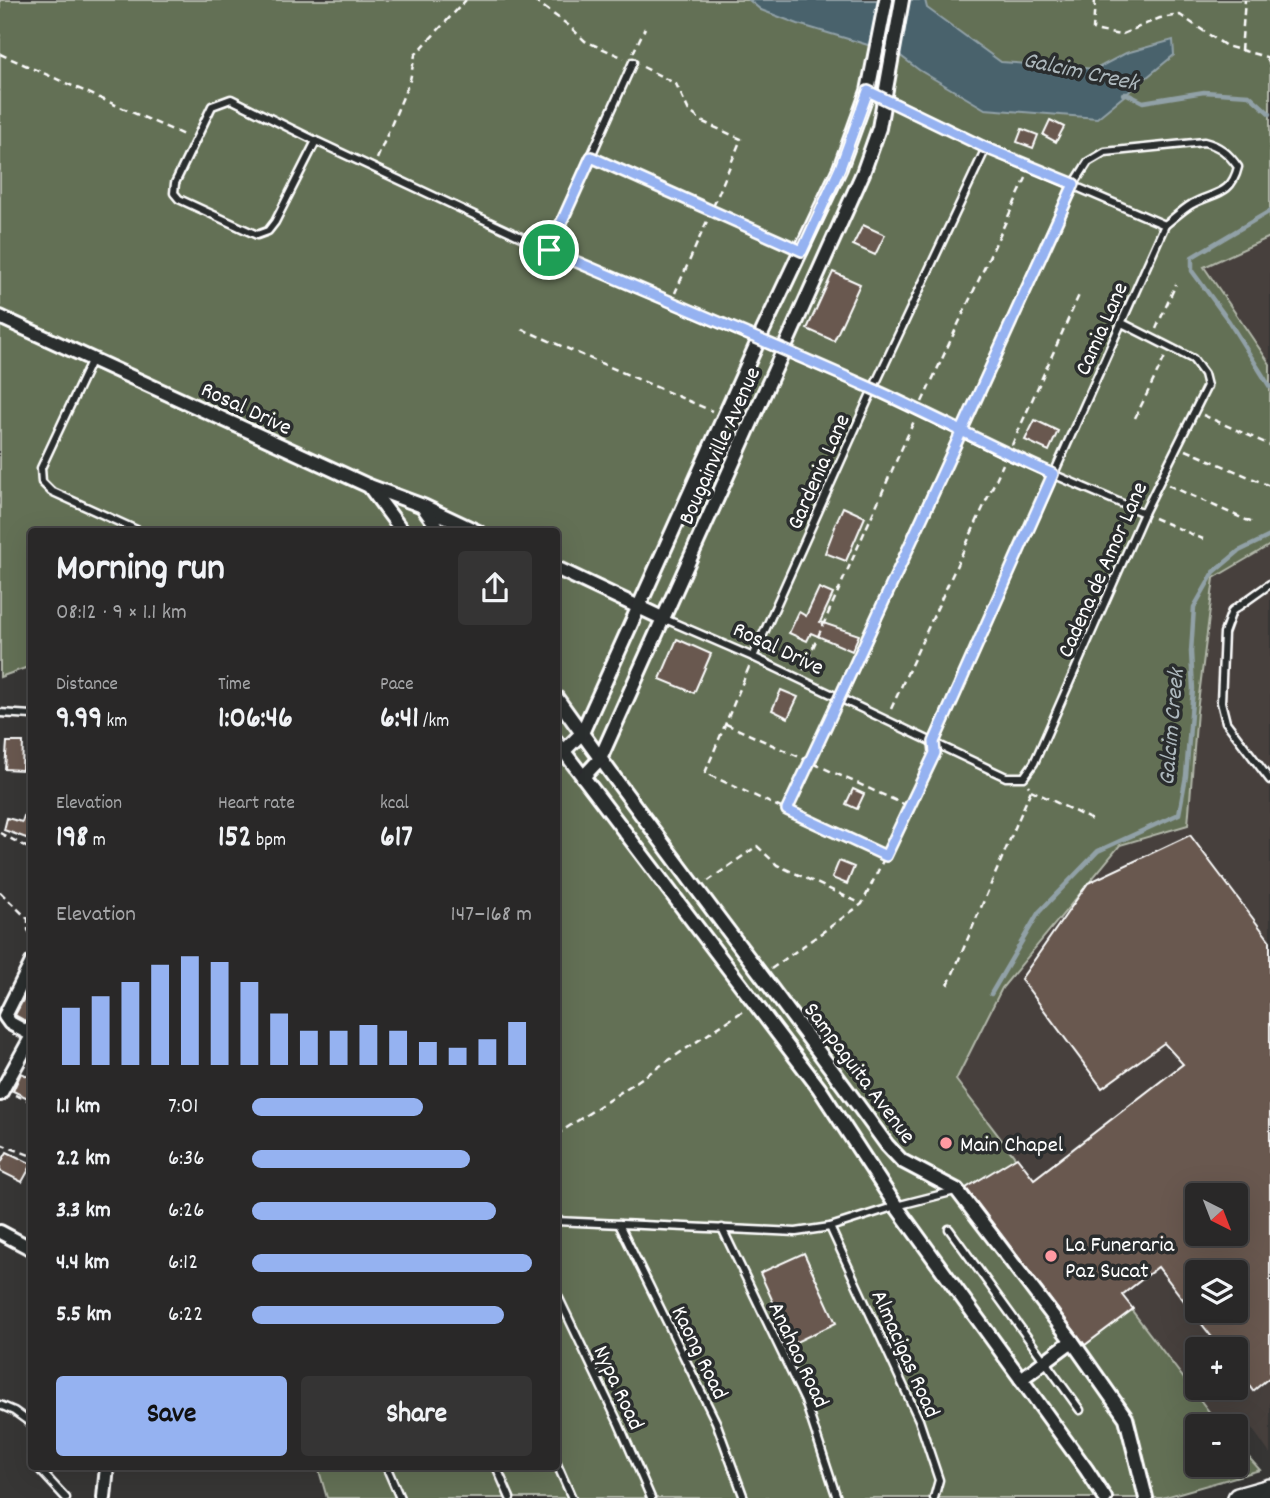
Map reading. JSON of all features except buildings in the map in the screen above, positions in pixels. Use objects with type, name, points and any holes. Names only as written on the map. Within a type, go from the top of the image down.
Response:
[{"type":"main road","points":[[1238,1498],[1270,1489]]},
{"type":"street","name":"Bougainville Avenue","points":[[560,748],[582,733],[759,339],[840,168],[868,91],[886,0]]},
{"type":"street","name":"Bougainville Avenue","points":[[583,777],[600,759],[863,173],[879,128],[902,0]]},
{"type":"street","name":"Rosal Drive","points":[[0,317],[369,486],[423,506],[470,528]]},
{"type":"street","points":[[369,486],[400,528]]},
{"type":"street","points":[[423,506],[438,528]]},
{"type":"street","name":"Rosal Drive","points":[[560,570],[664,619]]},
{"type":"street","name":"Sampaguita Avenue","points":[[560,703],[887,1145],[902,1161],[957,1190],[1072,1341],[1126,1418],[1146,1498]]},
{"type":"street","name":"Sampaguita Avenue","points":[[560,750],[796,1056],[896,1206],[1105,1498]]},
{"type":"street","points":[[28,970],[5,1016],[10,1023],[28,1033]]},
{"type":"street","points":[[1,1092],[28,1042]]},
{"type":"street","points":[[796,1056],[814,1044]]},
{"type":"street","points":[[0,1232],[28,1247]]},
{"type":"street","points":[[1021,1379],[1072,1341]]},
{"type":"street","points":[[104,1498],[107,1470]]},
{"type":"lane","points":[[549,250],[634,62]]},
{"type":"lane","points":[[840,698],[1074,184],[1088,162],[1105,152],[1204,142],[1218,146],[1230,155],[1238,167],[1235,180],[1223,192],[1188,206],[1165,225],[1074,184],[986,148],[868,91]]},
{"type":"lane","points":[[316,141],[268,231],[257,235],[180,199],[174,193],[174,183],[212,106],[231,99],[549,250],[873,389],[1008,455],[1144,513]]},
{"type":"lane","name":"Gardenia Lane","points":[[753,657],[873,389],[986,148]]},
{"type":"lane","name":"Camia Lane","points":[[934,742],[1165,225]]},
{"type":"lane","points":[[1122,323],[1169,347]]},
{"type":"lane","name":"Cadena de Amor Lane","points":[[1024,777],[1034,763],[1144,513],[1207,386],[1204,374],[1193,359],[1169,347]]},
{"type":"lane","points":[[92,359],[41,468],[42,482],[51,491],[132,528]]},
{"type":"lane","points":[[1270,584],[1232,611],[1224,633],[1221,702],[1226,722],[1270,780]]},
{"type":"lane","name":"Rosal Drive","points":[[664,619],[753,657],[1006,777],[1024,777]]},
{"type":"lane","points":[[0,713],[28,715]]},
{"type":"lane","points":[[560,1221],[796,1232],[830,1227],[957,1190]]},
{"type":"lane","name":"Kaong Road","points":[[620,1224],[716,1422],[744,1498]]},
{"type":"lane","name":"Almacigas Road","points":[[830,1227],[919,1420],[939,1480],[934,1498]]},
{"type":"lane","name":"Anahao Road","points":[[722,1228],[805,1401],[837,1498]]},
{"type":"lane","points":[[949,1228],[1080,1410]]},
{"type":"lane","name":"Nypa Road","points":[[560,1301],[651,1498]]},
{"type":"lane","points":[[0,1405],[28,1421]]},
{"type":"lane","points":[[41,1470],[66,1498]]},
{"type":"lane","points":[[388,1470],[400,1498]]},
{"type":"lane","points":[[498,1470],[510,1498]]},
{"type":"lane","points":[[560,1470],[572,1498]]},
{"type":"path","points":[[374,168],[410,80],[415,55],[466,0]]},
{"type":"path","points":[[534,0],[568,24],[585,41],[629,60],[645,28]]},
{"type":"path","points":[[1096,0],[1094,30],[1120,35],[1160,18],[1181,15],[1226,46],[1269,58],[1270,65]]},
{"type":"path","points":[[1241,51],[1245,0]]},
{"type":"path","points":[[0,54],[195,140]]},
{"type":"path","points":[[634,62],[676,84],[689,111],[703,122],[741,139],[670,302]]},
{"type":"path","points":[[591,157],[802,251]]},
{"type":"path","points":[[1152,338],[1176,284]]},
{"type":"path","points":[[886,720],[1079,295]]},
{"type":"path","points":[[522,329],[724,416]]},
{"type":"path","points":[[1135,418],[1169,347]]},
{"type":"path","points":[[1195,411],[1270,446]]},
{"type":"path","points":[[1177,447],[1270,486]]},
{"type":"path","points":[[1160,481],[1255,524]]},
{"type":"path","points":[[1144,513],[1203,539]]},
{"type":"path","points":[[753,657],[705,774],[886,856]]},
{"type":"path","points":[[787,810],[840,698]]},
{"type":"path","points":[[726,724],[910,807]]},
{"type":"path","points":[[763,975],[862,904],[935,753],[934,742]]},
{"type":"path","points":[[1024,777],[1031,790],[1094,821]]},
{"type":"path","points":[[948,985],[1031,790]]},
{"type":"path","points":[[0,833],[28,848]]},
{"type":"path","points":[[698,888],[757,846],[778,866],[862,904]]},
{"type":"path","points":[[0,892],[28,919]]},
{"type":"path","points":[[560,1132],[755,1003]]},
{"type":"path","points":[[1,1092],[28,1101]]},
{"type":"path","points":[[0,1144],[28,1154]]},
{"type":"shaded area","points":[[1270,237],[1270,364],[1204,267]]},
{"type":"shaded area","points":[[1270,545],[1270,1454],[1248,1423],[1248,1414],[1211,1414],[1200,1400],[1248,1400],[1248,1337],[1185,1337],[1185,1380],[956,1081],[1002,988],[1120,845],[1188,825],[1197,711],[1214,578]]},
{"type":"green space","points":[[0,0],[1270,0],[1270,237],[1204,267],[1270,364],[1270,545],[1214,578],[1197,711],[1188,825],[1120,845],[1002,988],[956,1080],[1185,1380],[1185,1400],[1200,1400],[1211,1414],[1185,1414],[1185,1477],[1236,1477],[1162,1498],[327,1498],[319,1470],[560,1470],[560,528],[28,528],[28,667],[0,677]]},
{"type":"green space","points":[[1248,1456],[1260,1470],[1248,1473]]},
{"type":"water","points":[[749,0],[925,0],[927,8],[1001,62],[1096,69],[1126,53],[1173,40],[1174,55],[1097,118],[985,109],[919,70],[898,54],[798,24],[761,10]]},
{"type":"waterway","name":"Galcim Creek","points":[[1123,94],[1143,102],[1204,92],[1249,95],[1270,114]]},
{"type":"waterway","name":"Galcim Creek","points":[[1270,211],[1192,257],[1192,271],[1228,320],[1270,387]]},
{"type":"waterway","name":"Galcim Creek","points":[[991,994],[1039,912],[1098,851],[1179,814],[1186,776],[1193,689],[1191,652],[1194,607],[1214,572],[1239,551],[1270,536]]},
{"type":"place","name":"Main Chapel","points":[[946,1143]]},
{"type":"place","name":"La Funeraria Paz Sucat","points":[[1051,1256]]},
{"type":"route","points":[[549,250],[591,157],[802,251],[840,168],[868,91],[986,148],[1074,184],[962,432],[787,810],[886,856],[935,753],[934,742],[1053,474],[1008,455],[962,432],[873,389],[549,250]]}]
